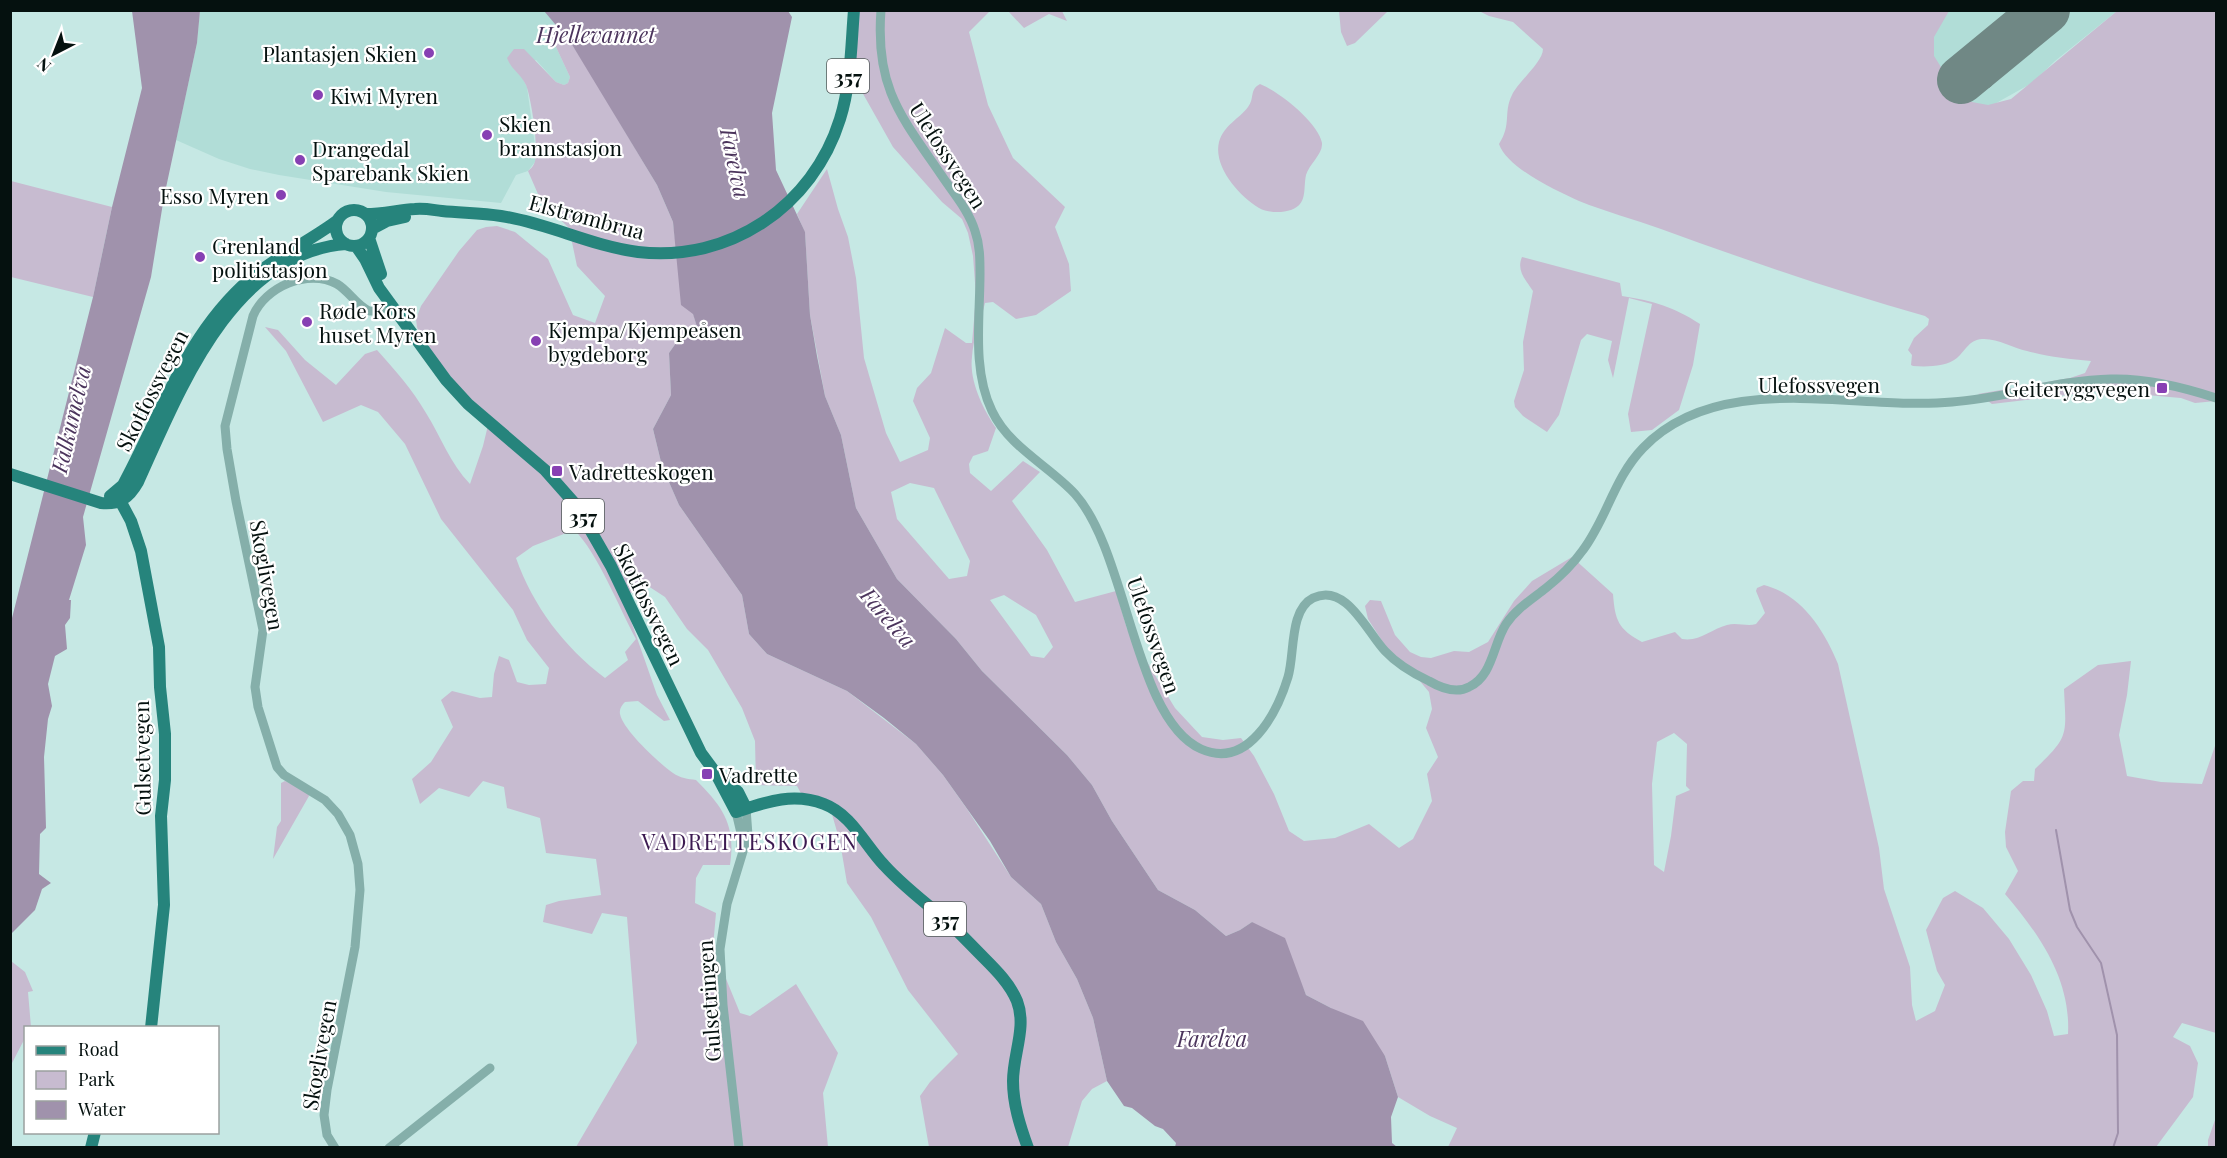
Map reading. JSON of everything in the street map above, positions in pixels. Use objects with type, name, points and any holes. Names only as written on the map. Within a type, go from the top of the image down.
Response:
[{"type":"main road","name":"Elstrømbrua","points":[[366,214],[416,209],[485,213],[514,218],[590,241],[652,253],[687,252],[727,241],[754,229],[776,214],[801,190],[818,169],[833,140],[841,116],[847,84],[854,10]]},
{"type":"main road","name":"357","points":[[352,210],[366,214],[371,221],[371,234],[363,243],[351,245],[337,234],[338,220],[343,214],[352,210]]},
{"type":"main road","name":"Elstrømbrua","points":[[371,234],[387,221],[441,211]]},
{"type":"main road","name":"Skotfossvegen","points":[[118,497],[186,356],[215,315],[264,267],[338,220]]},
{"type":"main road","name":"Skotfossvegen","points":[[371,234],[392,304]]},
{"type":"main road","name":"Skotfossvegen","points":[[118,497],[135,488],[192,367],[208,340],[227,315],[251,290],[281,267],[316,249],[351,245],[365,259],[379,288],[456,392],[482,417],[546,470],[576,506],[612,566],[701,753],[741,810]]},
{"type":"main road","points":[[10,474],[109,504],[118,497]]},
{"type":"main road","name":"Gulsetvegen","points":[[118,497],[139,544],[156,631],[165,734],[165,780],[161,816],[164,905],[151,1026]]},
{"type":"main road","name":"357","points":[[741,810],[788,797],[831,807],[846,818],[889,871],[959,932],[1005,982],[1016,1000],[1020,1018],[1013,1090],[1019,1123],[1028,1148]]},
{"type":"street","name":"Ulefossvegen","points":[[881,10],[880,53],[884,76],[893,100],[909,128],[964,208],[976,234],[980,256],[980,360],[985,392],[991,410],[1006,433],[1063,482],[1083,505],[1116,579],[1158,703],[1165,716],[1186,739],[1201,749],[1229,753],[1238,751],[1256,737],[1266,725],[1279,701],[1290,671],[1295,628],[1300,610],[1310,600],[1320,596],[1336,598],[1350,607],[1386,652],[1406,669],[1446,689],[1459,690],[1470,687],[1486,672],[1510,618],[1560,576],[1583,550],[1620,478],[1636,456],[1663,431],[1700,413],[1732,404],[1774,399],[1916,404],[1953,402],[2080,381],[2117,379],[2157,383],[2217,398]]},
{"type":"street","name":"Skoglivegen","points":[[335,1148],[327,1135],[324,1115],[355,947],[360,890],[358,864],[350,835],[338,814],[317,794],[280,771],[264,729],[255,687],[263,630],[236,501],[225,426],[253,316],[262,301],[275,291],[300,279],[319,278],[342,287],[369,311],[378,311],[392,304]]},
{"type":"street","name":"Gulsetringen","points":[[739,1148],[720,949],[724,919],[741,854],[741,810]]},
{"type":"street","points":[[389,1148],[490,1068]]},
{"type":"shaded area","points":[[200,11],[544,11],[556,25],[550,27],[549,32],[570,77],[568,83],[564,85],[556,82],[536,60],[514,69],[521,75],[527,87],[536,153],[535,162],[528,171],[516,175],[501,203],[386,192],[279,175],[219,159],[176,140],[197,43]]},
{"type":"shaded area","points":[[1916,11],[2117,11],[2055,61],[2032,83],[1982,111],[1951,121]]},
{"type":"green space","points":[[1339,10],[1388,11],[1355,43],[1347,46],[1341,32]]},
{"type":"green space","points":[[858,11],[990,11],[969,32],[988,105],[1013,158],[1065,207],[1055,227],[1069,264],[1071,291],[1036,315],[1016,319],[993,302],[985,303],[974,343],[972,366],[978,394],[996,428],[988,451],[973,456],[969,464],[970,473],[991,491],[1023,461],[1040,472],[1012,501],[1047,550],[1075,602],[1116,591],[1127,629],[1175,708],[1202,737],[1223,740],[1241,738],[1254,756],[1274,794],[1289,831],[1304,841],[1335,838],[1369,824],[1399,848],[1413,839],[1432,801],[1427,774],[1438,757],[1426,728],[1432,709],[1429,692],[1409,668],[1386,647],[1368,619],[1365,606],[1370,600],[1381,601],[1395,635],[1410,652],[1431,658],[1454,651],[1469,652],[1488,642],[1514,601],[1532,581],[1572,557],[1613,594],[1619,623],[1628,633],[1642,642],[1675,632],[1682,639],[1694,639],[1727,625],[1756,624],[1765,613],[1756,591],[1764,585],[1778,590],[1800,605],[1826,639],[1838,664],[1879,848],[1884,889],[1910,967],[1912,1005],[1916,1021],[1935,1011],[1945,985],[1937,971],[1926,930],[1943,898],[1955,891],[1983,908],[2009,939],[2031,975],[2047,1011],[2054,1036],[2068,1034],[2068,1014],[2064,995],[2050,958],[2030,925],[2005,894],[2018,871],[2006,847],[2005,832],[2011,791],[2023,781],[2034,781],[2035,769],[2060,741],[2065,726],[2064,689],[2098,665],[2131,661],[2119,735],[2127,776],[2161,782],[2202,784],[2216,743],[2216,1033],[2182,1023],[2173,1037],[2190,1046],[2198,1063],[2193,1097],[2156,1147],[1448,1147],[1457,1128],[1430,1116],[1398,1097],[1385,1056],[1331,1008],[1306,995],[1295,969],[1252,922],[1226,936],[1195,910],[1158,890],[1112,821],[1092,785],[1067,755],[982,671],[956,639],[897,579],[856,508],[841,435],[825,396],[810,315],[805,233],[797,214],[827,169],[848,237],[856,278],[864,358],[886,433],[900,462],[928,450],[930,438],[913,401],[917,388],[931,373],[945,328],[966,343],[972,343],[976,296],[973,256],[962,219],[942,202],[893,147],[862,92],[855,52]],"holes":[[[910,483],[934,488],[970,561],[967,576],[949,579],[897,519],[891,492]],[[1004,595],[1036,615],[1053,647],[1044,658],[1031,656],[990,600]],[[1674,733],[1687,744],[1686,786],[1690,790],[1676,796],[1664,872],[1654,865],[1652,784],[1657,742]]]},
{"type":"green space","points":[[1008,11],[1062,11],[1067,21],[1049,14],[1024,28]]},
{"type":"green space","points":[[1479,11],[1949,11],[1934,37],[1934,56],[1953,86],[1972,102],[1988,105],[2011,99],[2117,11],[2216,11],[2216,401],[2195,403],[2181,398],[2100,391],[1992,404],[1978,394],[2070,378],[2085,373],[2091,361],[2043,355],[1993,340],[1982,339],[1971,343],[1957,358],[1942,365],[1913,366],[1911,365],[1912,355],[1908,350],[1914,338],[1928,325],[1929,319],[1925,316],[1793,275],[1599,209],[1546,185],[1512,162],[1499,144],[1505,130],[1509,101],[1519,84],[1539,60],[1543,49],[1513,22]]},
{"type":"green space","points":[[556,25],[584,63],[657,185],[673,222],[678,263],[698,330],[676,343],[669,353],[671,395],[653,429],[662,466],[679,505],[742,595],[749,634],[767,654],[847,691],[916,744],[943,775],[1011,877],[1041,904],[1056,942],[1077,979],[1093,1018],[1107,1081],[1092,1089],[1082,1101],[1068,1147],[929,1147],[920,1096],[930,1082],[958,1054],[908,990],[871,917],[847,883],[840,842],[829,804],[804,799],[797,786],[756,785],[755,741],[742,708],[708,650],[687,629],[665,597],[645,584],[623,598],[657,695],[670,720],[664,721],[638,701],[625,702],[620,709],[620,714],[628,729],[651,755],[676,775],[696,780],[714,799],[725,818],[731,839],[730,865],[703,865],[696,878],[695,903],[716,913],[713,947],[740,1013],[750,1016],[796,984],[838,1053],[823,1093],[828,1147],[576,1147],[637,1043],[627,917],[602,913],[592,934],[543,922],[546,905],[601,895],[596,859],[546,853],[540,818],[507,808],[504,787],[483,781],[469,797],[439,788],[420,804],[412,779],[431,762],[453,727],[441,700],[452,691],[480,698],[492,697],[494,674],[499,656],[509,660],[517,682],[529,685],[546,684],[549,668],[527,640],[513,610],[441,519],[405,444],[378,412],[361,405],[323,422],[286,351],[265,327],[278,330],[305,360],[336,385],[365,354],[377,350],[415,396],[451,459],[470,484],[490,417],[462,391],[422,340],[416,319],[421,306],[459,251],[477,230],[497,226],[515,232],[548,259],[573,315],[595,323],[605,296],[577,266],[569,228],[541,201],[528,171],[536,158],[530,101],[524,81],[507,58],[514,49],[524,49],[556,82],[564,85],[568,83],[570,77],[549,32],[550,27]],"holes":[[[574,530],[600,566],[636,639],[625,652],[628,660],[605,678],[563,639],[531,593],[516,558],[533,546]]]},
{"type":"green space","points":[[1260,84],[1277,93],[1296,108],[1313,126],[1322,143],[1306,175],[1304,196],[1300,204],[1287,211],[1267,211],[1251,203],[1229,180],[1218,152],[1221,136],[1248,107],[1254,89]]},
{"type":"green space","points":[[11,181],[112,207],[93,297],[11,277]]},
{"type":"green space","points":[[1522,257],[1620,283],[1622,296],[1663,306],[1700,324],[1693,365],[1679,410],[1652,430],[1631,432],[1628,414],[1652,304],[1629,298],[1613,378],[1608,360],[1612,341],[1587,334],[1581,340],[1559,415],[1547,432],[1523,416],[1515,407],[1514,401],[1524,370],[1523,342],[1533,291],[1521,271]]},
{"type":"green space","points":[[285,781],[308,792],[309,796],[273,859],[277,827],[281,821],[281,783]]},
{"type":"green space","points":[[11,961],[25,972],[33,991],[28,992],[31,1026],[24,1026],[24,1040],[11,1065]]},
{"type":"green space","points":[[2216,1117],[2216,1147],[2208,1147],[2208,1140]]},
{"type":"water","name":"Falkumelva","points":[[132,11],[200,11],[197,43],[164,197],[151,277],[83,517],[86,545],[69,600],[71,600],[70,618],[65,625],[67,649],[55,656],[48,684],[52,706],[48,719],[44,757],[46,828],[40,834],[39,874],[51,883],[42,889],[35,910],[11,934],[11,622],[93,297],[112,207],[142,88]]},
{"type":"water","name":"Farelva","points":[[544,11],[788,11],[792,17],[772,113],[776,170],[805,232],[810,315],[817,356],[825,396],[841,435],[856,508],[897,579],[956,639],[982,671],[1067,755],[1092,785],[1112,821],[1158,890],[1195,910],[1226,936],[1252,922],[1285,938],[1306,995],[1363,1021],[1385,1056],[1398,1097],[1391,1117],[1392,1143],[1397,1147],[1175,1147],[1176,1143],[1163,1129],[1155,1126],[1132,1108],[1124,1106],[1107,1081],[1093,1018],[1077,979],[1056,942],[1041,904],[1011,877],[990,841],[943,775],[916,744],[847,691],[767,654],[749,634],[742,595],[679,505],[662,466],[653,429],[671,395],[669,353],[676,343],[698,330],[693,314],[681,305],[673,222],[657,185],[571,43]]},
{"type":"waterway","points":[[2056,830],[2070,910],[2077,927],[2101,963],[2117,1035],[2118,1133],[2113,1148]]},
{"type":"taxiway","points":[[1991,56],[1984,79],[1976,82],[1968,78],[1966,73],[1968,64],[2001,38],[2017,35]]},
{"type":"runway","points":[[1961,80],[2046,10]]},
{"type":"place","name":"Plantasjen Skien","points":[[429,53]]},
{"type":"place","name":"Kiwi Myren","points":[[318,95]]},
{"type":"place","name":"Skien brannstasjon","points":[[487,135]]},
{"type":"place","name":"Drangedal Sparebank Skien","points":[[300,160]]},
{"type":"place","name":"Esso Myren","points":[[281,195]]},
{"type":"place","name":"Grenland politistasjon","points":[[200,257]]},
{"type":"place","name":"Røde Kors huset Myren","points":[[307,322]]},
{"type":"place","name":"Kjempa/Kjempeåsen bygdeborg","points":[[536,341]]},
{"type":"place","name":"Geiteryggvegen","points":[[2162,388]]},
{"type":"place","name":"Vadretteskogen","points":[[557,471]]},
{"type":"place","name":"Vadrette","points":[[707,774]]},
{"type":"district","name":"VADRETTESKOGEN","points":[[750,841]]},
{"type":"water label","name":"Hjellevannet","points":[[596,34]]}]
